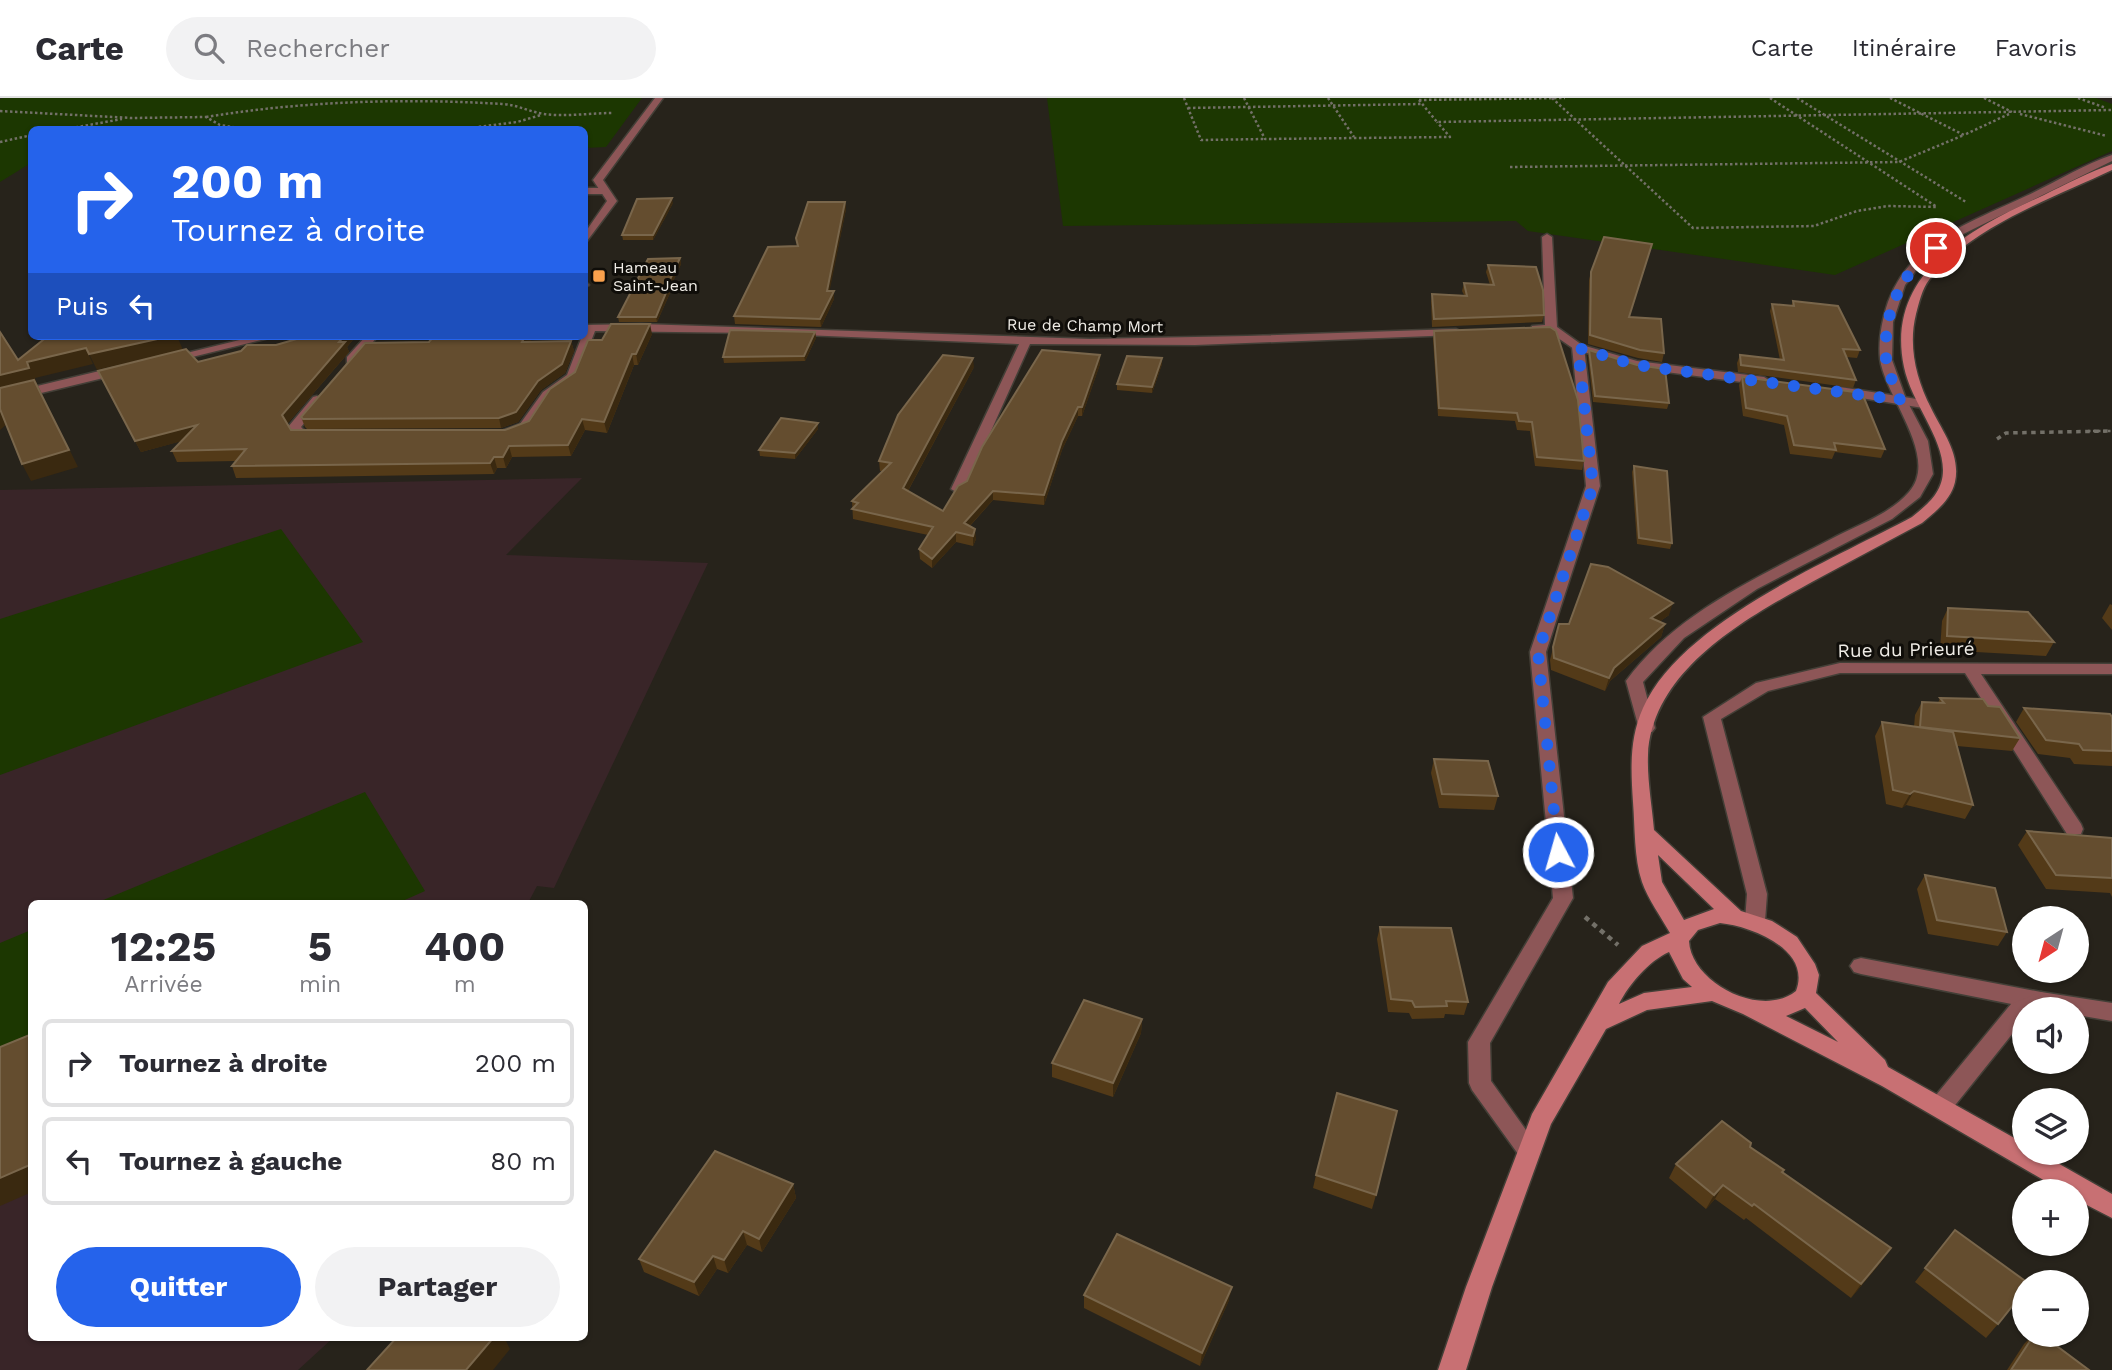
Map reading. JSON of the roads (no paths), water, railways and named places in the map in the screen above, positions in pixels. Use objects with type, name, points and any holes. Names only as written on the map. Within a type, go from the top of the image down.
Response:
[{"type":"street","points":[[588,236],[612,201],[598,180],[659,98]]},
{"type":"street","points":[[1646,728],[1634,681],[1678,635],[1752,586],[1887,516],[1915,494],[1926,474],[1921,441],[1900,400],[1886,360],[1887,322],[1900,285],[1919,259],[1951,236],[2112,158]]},
{"type":"street","points":[[2112,167],[1978,234],[1946,255],[1924,278],[1908,320],[1905,345],[1923,404],[1943,441],[1950,464],[1948,485],[1940,501],[1917,520],[1745,612],[1704,643],[1663,688],[1651,709],[1639,754],[1653,882],[1680,936],[1678,951],[1685,966],[1712,993],[1732,1003],[1751,1008],[1890,1079],[2112,1207]]},
{"type":"street","points":[[588,191],[603,191]]},
{"type":"street","points":[[1547,237],[1551,328]]},
{"type":"street","points":[[1892,271],[1924,278]]},
{"type":"street","name":"Rue de Champ Mort","points":[[588,328],[765,330],[1026,341],[1227,341],[1472,331]]},
{"type":"street","points":[[1524,329],[1551,328],[1578,348],[1636,365],[1771,382]]},
{"type":"street","points":[[155,362],[253,340]]},
{"type":"street","points":[[346,366],[369,340]]},
{"type":"street","points":[[489,435],[503,435],[525,427],[547,395],[572,377],[584,340]]},
{"type":"street","points":[[958,489],[1026,341]]},
{"type":"street","points":[[1529,1151],[1480,1083],[1479,1042],[1563,898],[1538,652],[1593,486],[1578,348]]},
{"type":"street","points":[[0,399],[129,368]]},
{"type":"street","points":[[328,386],[294,426],[302,436],[329,436]]},
{"type":"street","points":[[1825,389],[1923,404]]},
{"type":"street","name":"Rue du Prieuré","points":[[1755,921],[1757,894],[1712,717],[1762,687],[1840,668],[2112,670]]},
{"type":"street","points":[[1970,669],[2074,829]]},
{"type":"street","points":[[1646,832],[1734,916]]},
{"type":"street","points":[[1452,1370],[1479,1287],[1540,1121],[1616,988],[1649,952],[1680,936],[1697,919],[1718,915],[1734,916],[1755,921],[1781,935],[1805,961],[1810,985],[1796,1004],[1781,1009],[1751,1008]]},
{"type":"street","points":[[1861,966],[2020,997]]},
{"type":"street","points":[[1598,1023],[1644,1002],[1712,993]]},
{"type":"street","points":[[1805,995],[1890,1079]]},
{"type":"street","points":[[2089,1008],[2112,1012]]},
{"type":"street","points":[[1940,1107],[2012,1019]]},
{"type":"place","name":"Hameau Saint-Jean","points":[[599,276]]}]
